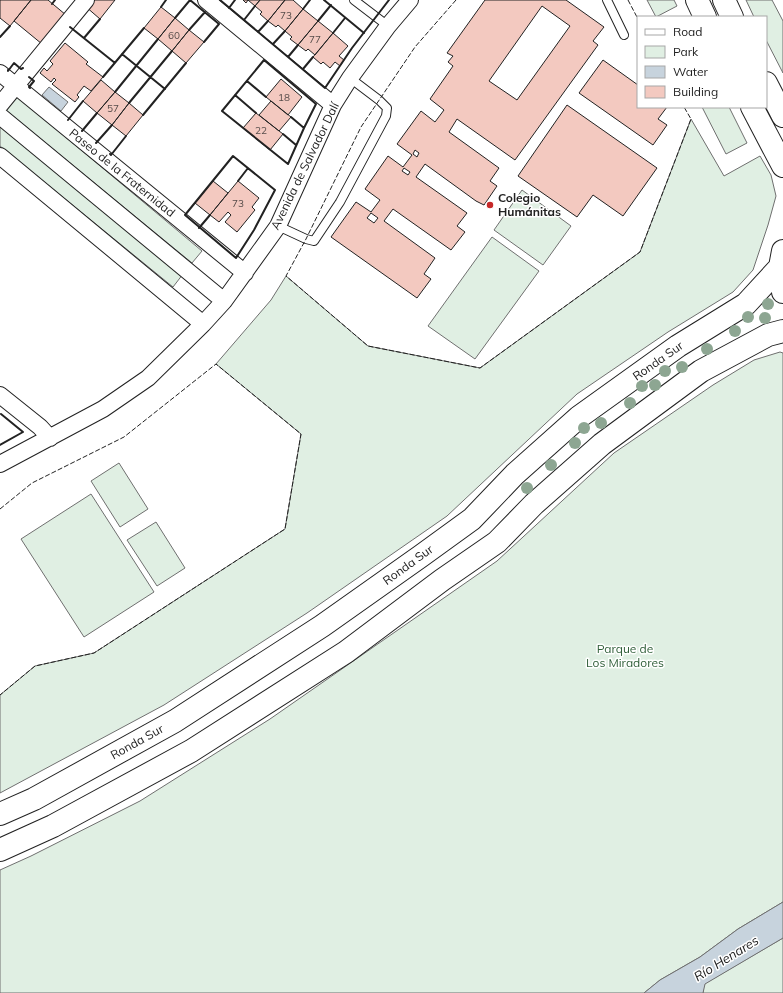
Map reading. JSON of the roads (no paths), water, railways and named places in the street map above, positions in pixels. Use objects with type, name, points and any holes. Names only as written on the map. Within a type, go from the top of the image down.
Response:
[{"type":"main road","points":[[696,0],[704,16]]},
{"type":"main road","points":[[724,0],[732,16]]},
{"type":"main road","points":[[767,85],[783,116]]},
{"type":"main road","points":[[753,108],[783,166]]},
{"type":"main road","name":"Ronda Sur","points":[[781,259],[783,292]]},
{"type":"main road","name":"Ronda Sur","points":[[0,814],[34,799],[175,721],[328,622],[421,556],[472,519],[515,474],[579,417],[678,346],[746,304],[781,259]]},
{"type":"main road","points":[[0,850],[53,826],[191,751],[346,652],[497,542],[534,504],[602,444],[688,380],[701,371],[768,335],[783,331]]},
{"type":"street","points":[[0,105],[86,0]]},
{"type":"street","points":[[206,0],[333,104]]},
{"type":"street","name":"Avenida de Salvador Dalí","points":[[0,464],[103,409],[148,378],[203,324],[224,301],[278,226],[333,104],[388,26],[410,0]]},
{"type":"street","name":"Paseo de la Fraternidad","points":[[0,73],[245,273]]},
{"type":"street","points":[[0,116],[224,301]]},
{"type":"street","points":[[0,156],[203,324]]},
{"type":"street","points":[[0,395],[40,427],[50,438]]},
{"type":"lane","points":[[354,0],[388,26]]},
{"type":"lane","points":[[607,0],[624,36]]},
{"type":"lane","points":[[278,226],[306,239],[314,241],[340,202],[386,116],[387,108],[350,78]]},
{"type":"water","points":[[49,87],[68,102],[61,111],[42,95]]},
{"type":"water","name":"Río Henares","points":[[783,902],[783,938],[705,984],[703,993],[644,993],[660,980],[700,957],[738,929]]},
{"type":"place","name":"Colegio Humánitas","points":[[490,205]]},
{"type":"park label","name":"Parque de Los Miradores","points":[[625,656]]}]
